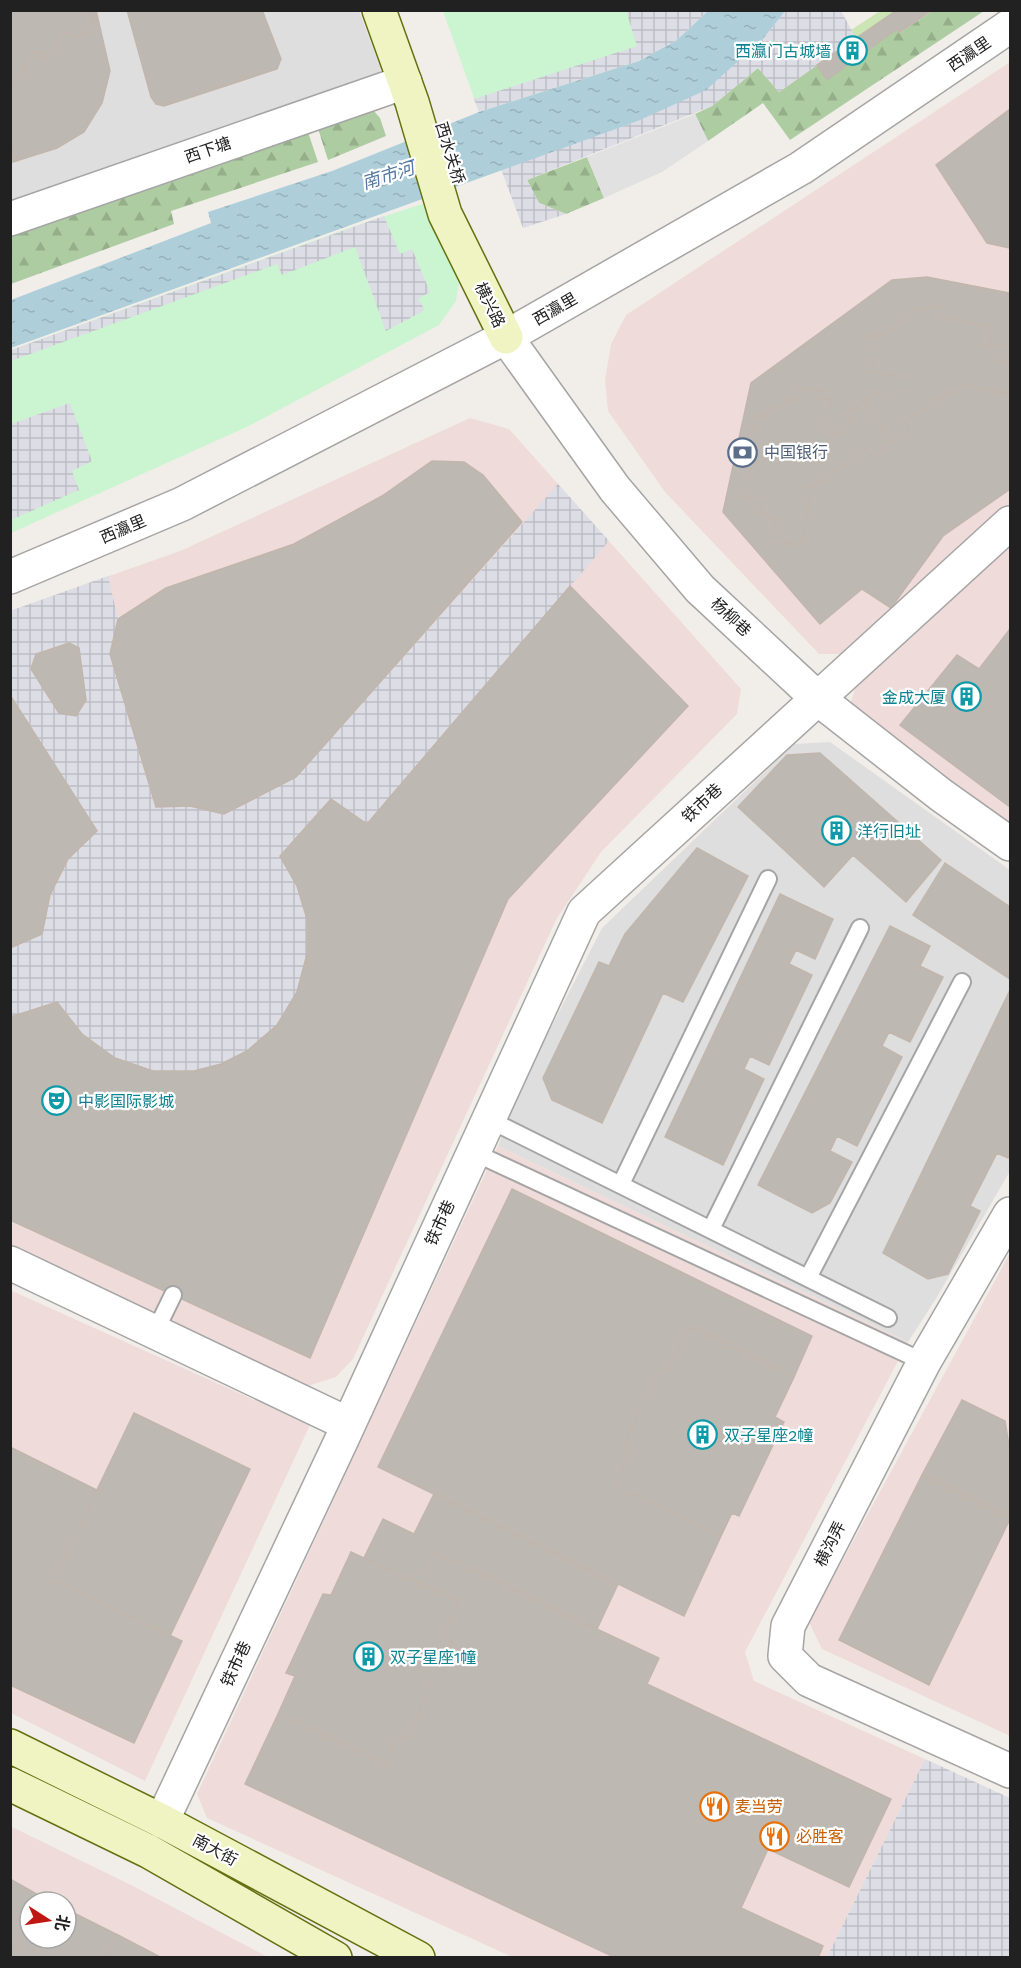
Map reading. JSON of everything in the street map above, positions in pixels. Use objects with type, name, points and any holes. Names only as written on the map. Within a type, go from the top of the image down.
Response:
[{"type":"main road","points":[[380,10],[416,93]]},
{"type":"main road","points":[[402,10],[416,93]]},
{"type":"main road","name":"西水关桥","points":[[416,93],[457,212]]},
{"type":"main road","name":"横兴路","points":[[457,212],[512,307],[506,337]]},
{"type":"main road","name":"南大街","points":[[10,1746],[162,1821],[418,1958]]},
{"type":"main road","name":"南大街","points":[[10,1784],[148,1851],[335,1958]]},
{"type":"street","name":"西瀛里","points":[[10,577],[182,504],[506,337],[801,168],[1011,26]]},
{"type":"street","name":"西下塘","points":[[10,219],[416,93]]},
{"type":"street","name":"杨柳巷","points":[[506,337],[615,489],[700,589],[817,698],[941,795],[1011,844]]},
{"type":"street","name":"铁市巷","points":[[162,1821],[584,912],[1011,524]]},
{"type":"street","name":"横沟弄","points":[[1011,1214],[924,1362],[788,1626],[785,1656],[809,1680],[1011,1771]]},
{"type":"street","points":[[10,1263],[348,1424]]},
{"type":"lane","points":[[621,1184],[768,879]]},
{"type":"lane","points":[[711,1229],[860,928]]},
{"type":"lane","points":[[808,1276],[962,982]]},
{"type":"lane","points":[[488,1119],[808,1276],[888,1318]]},
{"type":"lane","points":[[473,1152],[924,1362]]},
{"type":"lane","points":[[155,1332],[173,1295]]},
{"type":"shaded area","points":[[10,11],[359,11],[381,69],[376,81],[11,204]]},
{"type":"shaded area","points":[[626,11],[708,11],[677,40],[639,61],[479,112],[474,99],[637,46]]},
{"type":"shaded area","points":[[785,11],[841,11],[856,38],[779,92],[758,68],[712,106],[527,180],[539,203],[566,214],[523,228],[501,169],[638,121],[763,39]]},
{"type":"shaded area","points":[[1010,62],[1010,508],[842,654],[819,654],[665,492],[608,411],[605,380],[611,344],[626,315]]},
{"type":"shaded area","points":[[695,114],[708,141],[662,172],[604,198],[587,157]]},
{"type":"shaded area","points":[[384,216],[400,254],[412,249],[430,292],[418,299],[425,310],[386,331],[355,247],[282,275],[277,264],[11,361],[11,350]]},
{"type":"shaded area","points":[[70,403],[92,461],[72,471],[79,490],[11,520],[11,424]]},
{"type":"shaded area","points":[[470,418],[509,429],[741,689],[737,714],[601,852],[556,920],[353,1359],[336,1377],[308,1386],[11,1249],[10,611],[180,551]]},
{"type":"shaded area","points":[[558,484],[609,541],[367,824],[331,799],[280,856],[297,886],[307,919],[307,954],[297,992],[277,1025],[247,1051],[221,1064],[194,1071],[153,1071],[115,1058],[82,1034],[57,1002],[11,1017],[11,948],[42,934],[50,895],[68,859],[96,831],[11,695],[10,611],[108,576],[118,619],[110,654],[155,806],[190,806],[224,814],[296,777]],"holes":[[[69,643],[79,648],[86,700],[76,716],[59,712],[31,669],[36,654]]]},
{"type":"shaded area","points":[[1010,540],[1010,824],[849,709],[857,682]]},
{"type":"shaded area","points":[[830,742],[1010,870],[1010,1171],[937,1297],[908,1342],[498,1146],[520,1088],[602,928],[794,744]]},
{"type":"shaded area","points":[[498,1146],[908,1342],[745,1652],[754,1681],[925,1759],[827,1957],[512,1957],[207,1818],[197,1794]]},
{"type":"shaded area","points":[[1010,1253],[1010,1736],[822,1649],[809,1622]]},
{"type":"shaded area","points":[[10,1290],[310,1425],[145,1781],[11,1713]]},
{"type":"shaded area","points":[[925,1759],[1010,1798],[1010,1957],[827,1957]]},
{"type":"shaded area","points":[[10,1826],[131,1885],[268,1957],[11,1957]]},
{"type":"green space","points":[[443,11],[708,11],[677,40],[479,112]]},
{"type":"green space","points":[[880,11],[897,11],[856,38],[851,30]]},
{"type":"green space","points":[[932,11],[984,11],[790,140],[763,103],[708,141],[695,114],[712,106],[758,68],[779,92],[817,65],[827,80],[897,29],[900,33]]},
{"type":"green space","points":[[373,110],[380,118],[386,136],[328,160],[314,116]]},
{"type":"green space","points":[[304,120],[318,162],[171,211],[174,224],[11,284],[11,234]]},
{"type":"green space","points":[[587,157],[604,198],[566,214],[539,203],[527,180]]},
{"type":"green space","points":[[425,203],[459,283],[456,301],[439,325],[249,426],[11,533],[11,350],[349,228]]},
{"type":"water","name":"南市河","points":[[708,11],[785,11],[763,39],[706,90],[638,121],[11,348],[11,300],[211,223],[208,212],[332,171],[479,112],[639,61],[677,40]]},
{"type":"building","points":[[10,10],[93,10],[94,16],[90,29],[80,36],[71,37],[64,32],[48,58],[35,51],[10,91]]},
{"type":"building","points":[[93,10],[96,10],[110,71],[102,103],[84,132],[57,148],[13,162],[10,91],[35,51],[48,58],[64,32],[71,37],[80,36],[90,29]]},
{"type":"building","points":[[127,10],[262,10],[281,59],[277,69],[164,106],[156,104],[151,97]]},
{"type":"building","name":"西瀛门古城墙","points":[[897,10],[932,10],[899,33],[897,29],[827,80],[817,65]]},
{"type":"building","points":[[1010,109],[1010,248],[987,243],[936,165]]},
{"type":"building","points":[[927,277],[1010,293],[1010,489],[943,536],[891,608],[862,589],[820,624],[723,512],[751,383],[892,280]]},
{"type":"building","points":[[926,306],[942,308],[941,317],[993,327],[989,345],[1004,347],[1001,362],[1010,364],[1010,394],[960,384],[905,422],[910,429],[891,443],[863,401],[880,390],[886,399],[906,385],[900,376],[872,372],[874,359],[867,360],[873,335],[880,337],[920,308],[925,310]]},
{"type":"building","points":[[798,387],[822,391],[819,397],[832,400],[825,427],[832,436],[851,423],[845,414],[863,401],[891,443],[871,457],[866,449],[812,487],[801,545],[772,540],[776,518],[761,514],[763,500],[746,497],[756,444],[747,443],[750,427],[755,428],[755,422],[796,395]]},
{"type":"building","points":[[432,461],[464,462],[483,475],[522,522],[296,777],[224,814],[190,806],[156,807],[110,654],[118,619],[166,588],[294,544],[382,496]]},
{"type":"building","points":[[570,586],[688,706],[508,899],[310,1358],[10,1220],[10,1017],[57,1002],[82,1034],[115,1058],[153,1071],[194,1071],[221,1064],[247,1051],[277,1025],[297,992],[307,954],[307,919],[297,886],[280,856],[331,799],[367,824]]},
{"type":"building","name":"金成大厦","points":[[1010,629],[1010,807],[900,725],[957,655],[979,669]]},
{"type":"building","points":[[69,643],[79,648],[86,700],[76,716],[59,713],[31,669],[36,654]]},
{"type":"building","points":[[10,695],[97,831],[68,859],[50,895],[42,934],[10,948]]},
{"type":"building","name":"洋行旧址","points":[[820,753],[941,860],[906,902],[853,855],[824,887],[738,807],[787,755]]},
{"type":"building","points":[[697,848],[748,876],[683,1002],[663,993],[602,1123],[552,1100],[543,1078],[599,962],[609,966],[625,934]]},
{"type":"building","points":[[945,863],[1010,907],[1010,979],[913,915]]},
{"type":"building","points":[[780,894],[833,919],[815,959],[796,950],[789,964],[812,975],[769,1065],[750,1056],[744,1069],[764,1079],[723,1165],[665,1137]]},
{"type":"building","points":[[890,926],[930,946],[920,966],[943,977],[910,1042],[889,1032],[882,1046],[902,1057],[857,1146],[837,1136],[830,1151],[852,1162],[830,1203],[812,1213],[758,1185]]},
{"type":"building","points":[[1010,990],[1010,1152],[1008,1158],[997,1153],[970,1206],[980,1211],[948,1274],[928,1279],[883,1253]]},
{"type":"building","points":[[512,1189],[812,1336],[794,1377],[689,1327],[668,1371],[661,1367],[623,1447],[631,1451],[615,1485],[721,1536],[684,1616],[378,1467]]},
{"type":"building","name":"双子星座2幢","points":[[689,1327],[794,1377],[775,1417],[784,1422],[739,1516],[732,1513],[721,1536],[615,1485],[631,1451],[623,1447],[661,1367],[668,1371]]},
{"type":"building","points":[[962,1400],[1005,1421],[1010,1451],[1010,1519],[922,1475]]},
{"type":"building","points":[[134,1413],[250,1469],[170,1636],[54,1579]]},
{"type":"building","points":[[10,1447],[97,1490],[54,1579],[182,1641],[134,1743],[10,1685]]},
{"type":"building","points":[[922,1475],[1010,1519],[929,1685],[839,1640]]},
{"type":"building","points":[[434,1494],[618,1584],[597,1629],[435,1553],[420,1584],[364,1558],[383,1519],[414,1534]]},
{"type":"building","name":"双子星座1幢","points":[[351,1552],[458,1602],[443,1636],[452,1641],[406,1739],[398,1735],[384,1765],[278,1714],[295,1676],[286,1673],[323,1594],[331,1595]]},
{"type":"building","points":[[435,1553],[659,1658],[647,1684],[891,1799],[849,1887],[768,1849],[741,1908],[823,1946],[818,1958],[616,1958],[245,1784],[278,1714],[384,1765],[398,1735],[406,1739],[452,1641],[443,1636],[458,1602],[420,1584]]},
{"type":"building","points":[[10,1879],[30,1890],[18,1890],[18,1944],[11,1958]]},
{"type":"building","points":[[78,1915],[116,1934],[104,1958],[11,1958],[18,1944],[18,1950],[78,1950]]},
{"type":"building","points":[[116,1934],[162,1958],[104,1958]]},
{"type":"place","name":"西瀛门古城墙","points":[[852,51]]},
{"type":"place","name":"中国银行","points":[[743,452]]},
{"type":"place","name":"金成大厦","points":[[967,697]]},
{"type":"place","name":"洋行旧址","points":[[836,831]]},
{"type":"place","name":"中影国际影城","points":[[57,1101]]},
{"type":"place","name":"双子星座2幢","points":[[703,1435]]},
{"type":"place","name":"双子星座1幢","points":[[369,1657]]},
{"type":"place","name":"麦当劳","points":[[714,1806]]},
{"type":"place","name":"必胜客","points":[[775,1836]]}]
